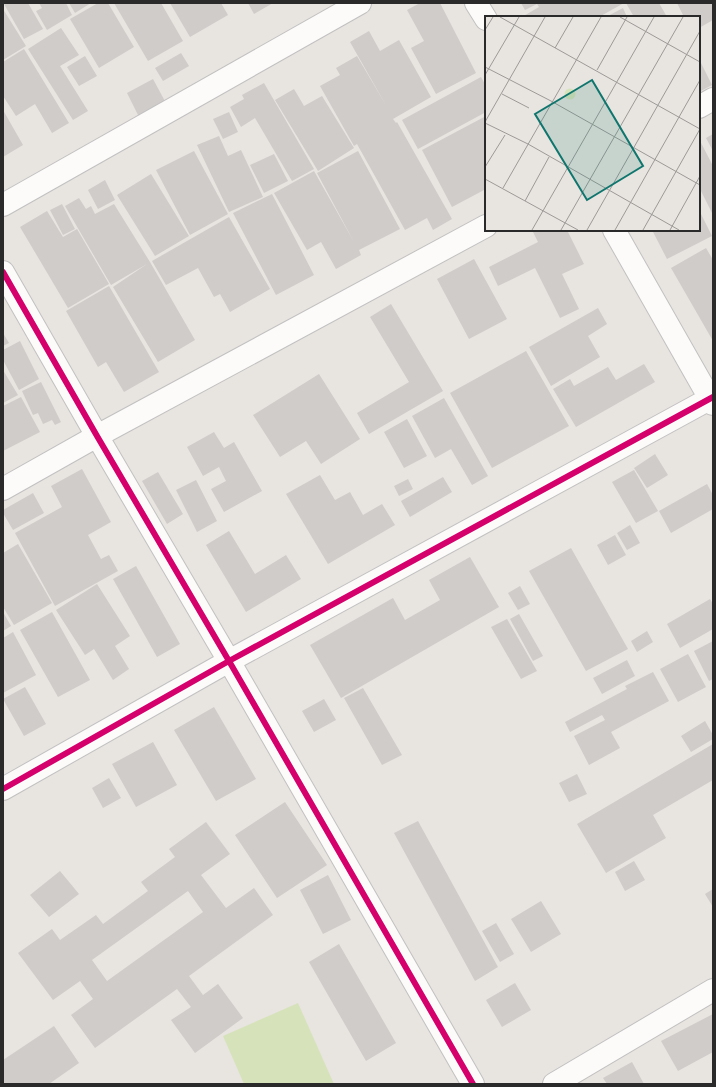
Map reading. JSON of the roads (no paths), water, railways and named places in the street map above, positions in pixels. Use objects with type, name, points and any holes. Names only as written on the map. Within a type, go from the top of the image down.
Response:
[{"type":"street","points":[[3,205],[360,3]]},
{"type":"street","points":[[476,3],[485,17]]},
{"type":"street","points":[[700,106],[713,99]]},
{"type":"street","points":[[3,489],[97,436],[485,227]]},
{"type":"street","points":[[3,789],[229,661],[712,400],[615,231]]},
{"type":"street","points":[[3,272],[473,1084]]},
{"type":"street","points":[[554,1084],[713,990]]}]
